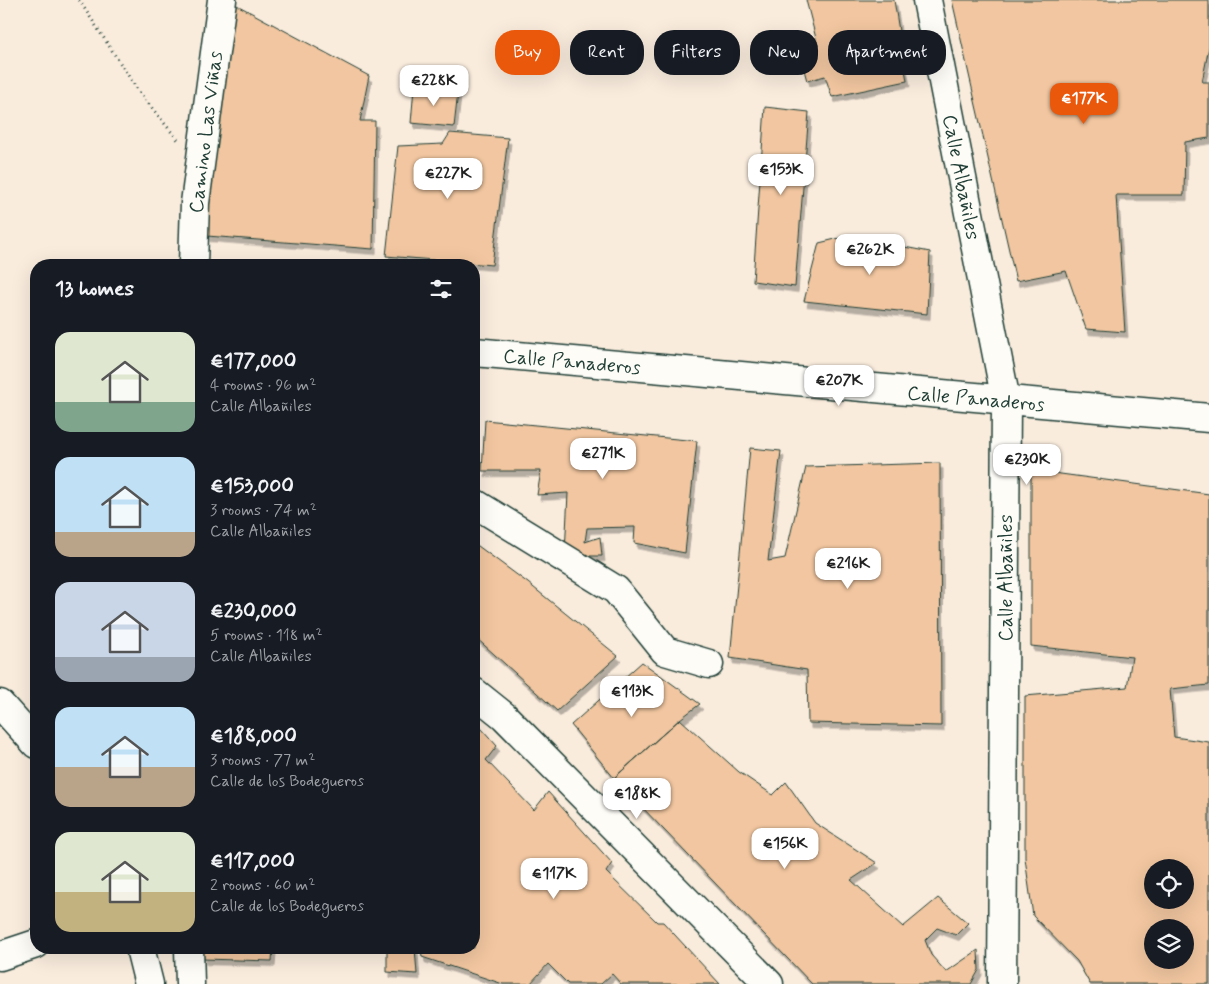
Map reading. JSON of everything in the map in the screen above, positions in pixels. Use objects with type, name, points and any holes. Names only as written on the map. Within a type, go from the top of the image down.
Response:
[{"type":"main road","name":"Camino Las Viñas","points":[[193,259],[195,203],[222,0]]},
{"type":"main road","name":"Calle Albañiles","points":[[927,0],[1006,401],[1002,984]]},
{"type":"main road","name":"Calle Panaderos","points":[[480,353],[1209,418]]},
{"type":"main road","points":[[480,507],[616,590],[665,651],[709,664]]},
{"type":"main road","points":[[480,697],[504,716],[769,984]]},
{"type":"main road","points":[[0,704],[30,737]]},
{"type":"main road","points":[[0,956],[30,946]]},
{"type":"main road","points":[[142,954],[149,984]]},
{"type":"main road","points":[[189,954],[190,984]]},
{"type":"path","points":[[79,0],[139,92],[200,166]]},
{"type":"building","points":[[806,0],[894,0],[899,30],[828,30],[828,75],[906,75],[907,81],[832,97],[825,76],[807,81],[805,75],[818,75],[818,30],[814,30]]},
{"type":"building","points":[[952,0],[1209,0],[1209,47],[1202,82],[1209,82],[1209,138],[1185,142],[1184,195],[1116,195],[1125,332],[1086,329],[1066,271],[1016,281]]},
{"type":"building","points":[[235,4],[369,76],[360,121],[375,121],[373,249],[207,236],[224,25]]},
{"type":"building","points":[[414,88],[458,92],[454,127],[411,123]]},
{"type":"building","points":[[765,107],[809,112],[795,287],[753,281]]},
{"type":"building","points":[[450,133],[508,138],[492,265],[480,264],[480,259],[421,259],[386,256],[398,146],[443,144]]},
{"type":"building","points":[[848,236],[930,252],[927,314],[804,301],[819,243]]},
{"type":"building","points":[[485,420],[697,441],[685,553],[634,543],[635,527],[587,528],[585,542],[600,537],[602,556],[587,556],[582,564],[565,553],[568,493],[537,495],[541,471],[482,471]]},
{"type":"building","points":[[750,448],[781,451],[768,561],[785,558],[806,467],[940,463],[941,726],[808,723],[807,670],[730,658]]},
{"type":"building","points":[[1031,470],[1209,494],[1209,685],[1170,689],[1174,737],[1209,742],[1209,984],[1090,984],[1077,961],[1033,916],[1025,858],[1025,696],[1127,687],[1132,657],[1031,646]]},
{"type":"building","points":[[480,547],[528,583],[618,656],[557,711],[480,641]]},
{"type":"building","points":[[642,662],[700,704],[680,719],[614,778],[571,725]]},
{"type":"building","points":[[680,719],[739,772],[773,795],[786,782],[815,823],[877,863],[851,880],[903,927],[938,898],[968,923],[956,935],[937,928],[925,940],[931,955],[946,972],[978,950],[979,970],[971,984],[812,984],[614,778]]},
{"type":"building","points":[[480,727],[497,746],[486,760],[534,810],[548,792],[612,863],[606,872],[657,922],[663,922],[720,984],[621,984],[612,974],[601,984],[568,984],[548,964],[530,984],[503,984],[422,957],[422,954],[480,954]]},
{"type":"building","points":[[203,954],[273,954],[272,961],[203,959]]},
{"type":"building","points":[[387,954],[415,954],[417,974],[387,972]]}]
